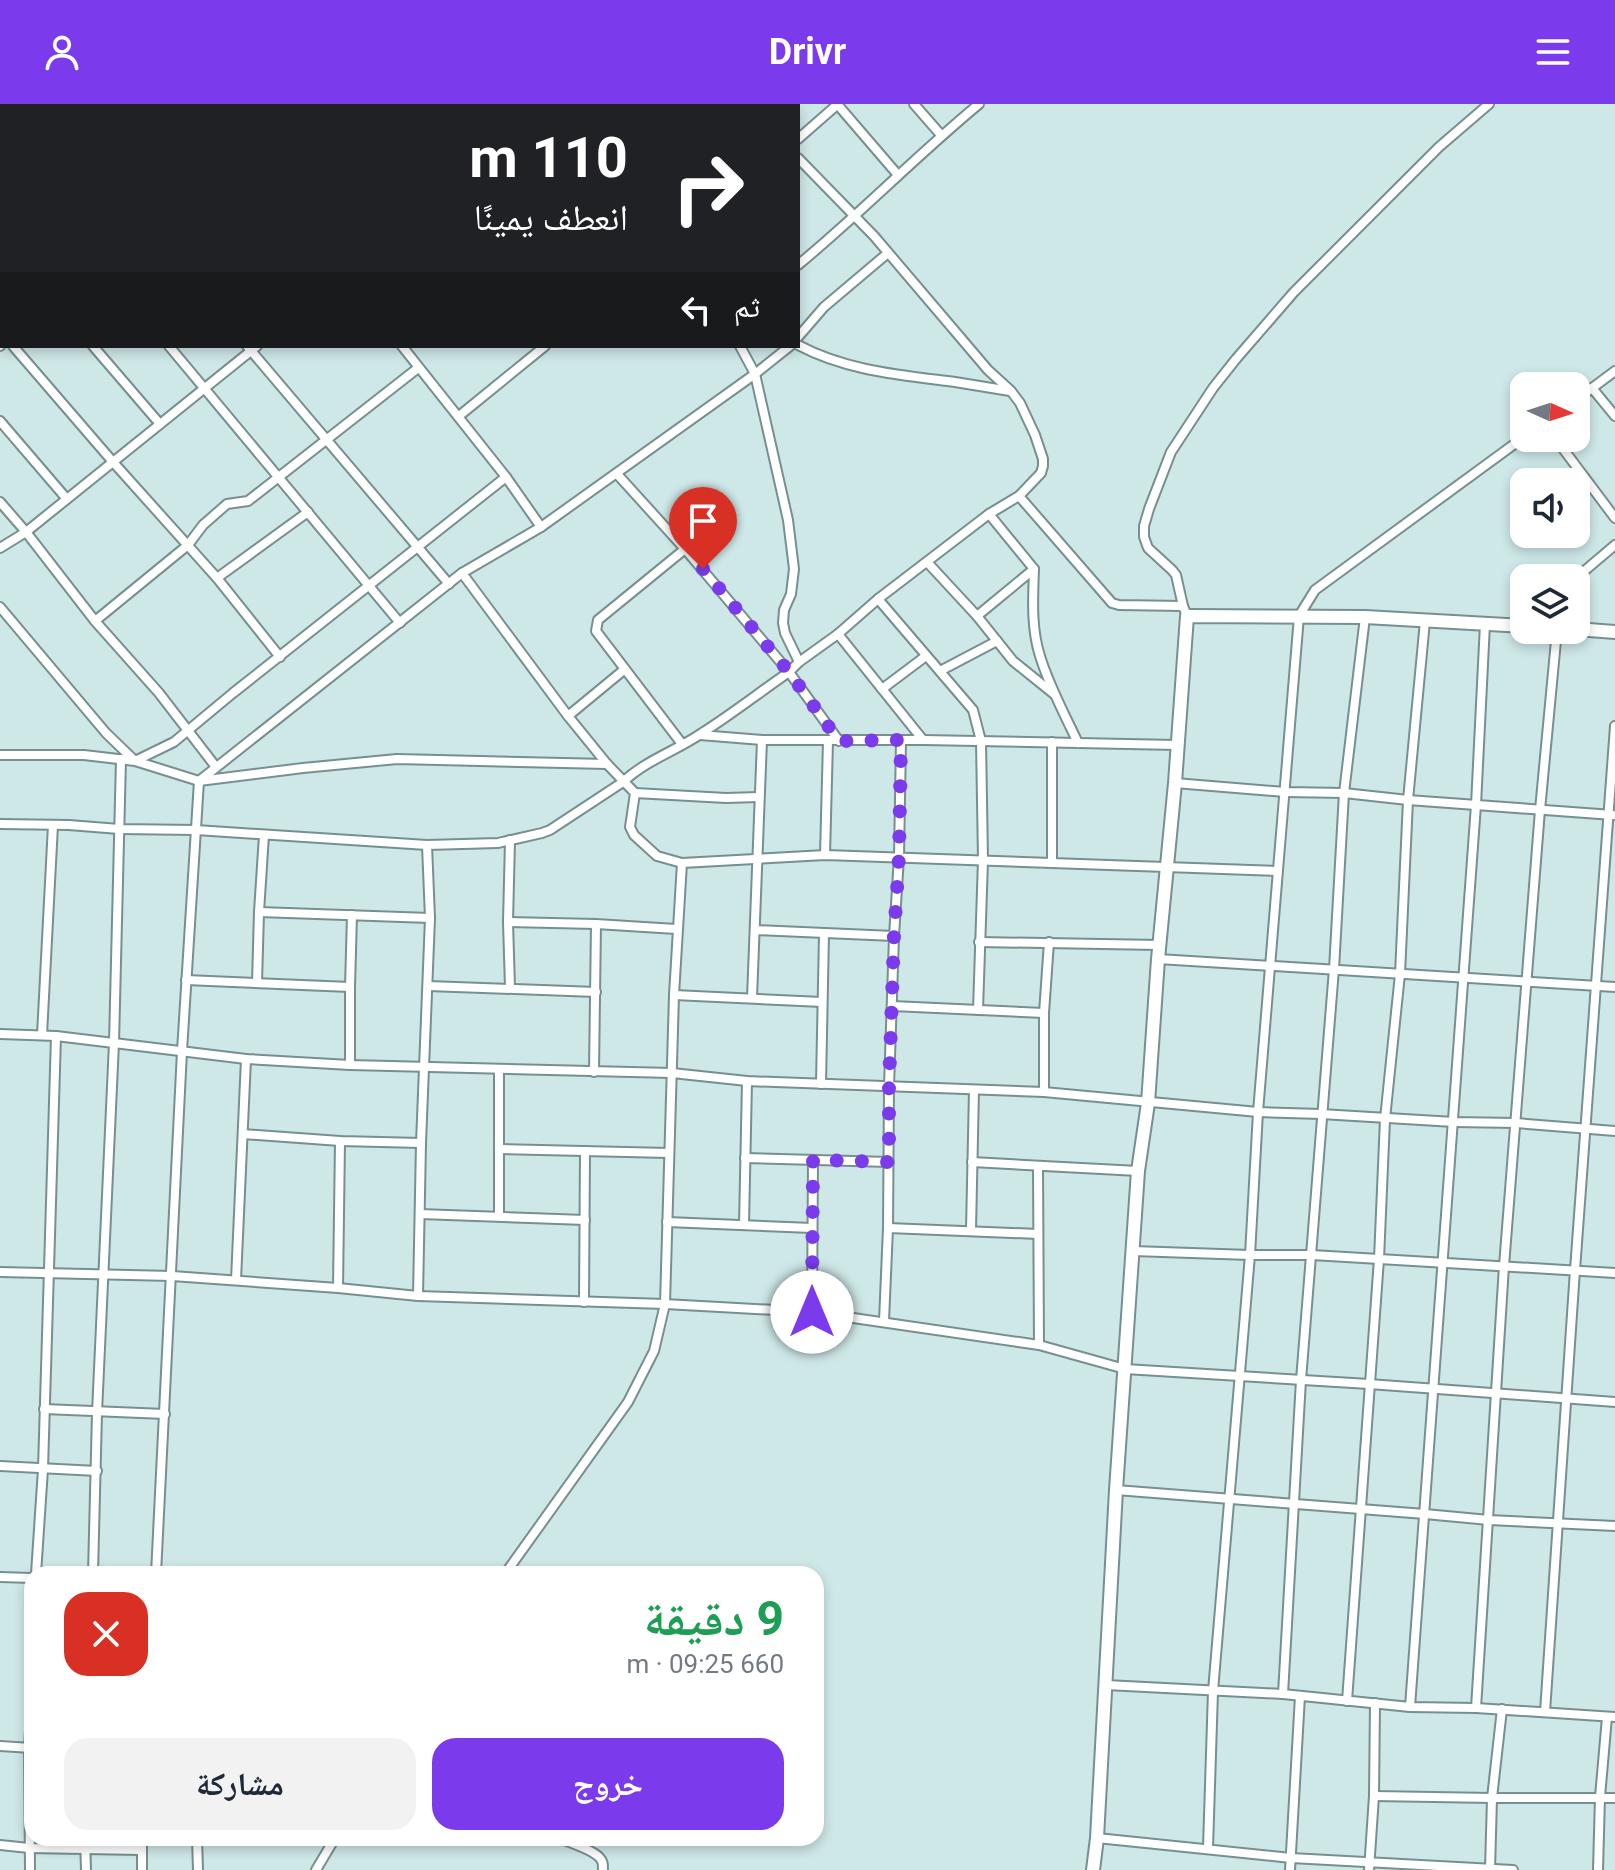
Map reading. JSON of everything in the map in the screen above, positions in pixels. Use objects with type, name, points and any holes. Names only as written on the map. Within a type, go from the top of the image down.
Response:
[{"type":"street","points":[[800,137],[837,104],[898,175]]},
{"type":"street","points":[[914,104],[941,135]]},
{"type":"street","points":[[800,263],[979,104]]},
{"type":"street","points":[[1093,1870],[1138,1171],[1148,1103],[1175,783],[1185,611],[1176,575],[1148,548],[1144,526],[1171,452],[1236,359],[1294,292],[1447,140],[1489,104]]},
{"type":"street","points":[[0,824],[196,830],[427,845],[498,843],[542,833],[623,782],[645,764],[700,735],[789,672],[989,514],[1019,496],[1041,473],[1043,459],[1020,403],[856,216],[800,160]]},
{"type":"street","points":[[800,335],[824,307],[888,253]]},
{"type":"street","points":[[800,346],[842,363],[889,375],[1011,391]]},
{"type":"street","points":[[15,348],[217,578],[280,657]]},
{"type":"street","points":[[95,348],[160,424]]},
{"type":"street","points":[[171,348],[400,623]]},
{"type":"street","points":[[0,548],[26,532],[205,390],[251,348],[449,584]]},
{"type":"street","points":[[403,348],[506,477],[541,527]]},
{"type":"street","points":[[459,416],[543,348]]},
{"type":"street","points":[[741,348],[755,374],[788,520],[794,569],[783,623],[799,662]]},
{"type":"street","points":[[156,1566],[199,781],[462,573],[541,527],[788,348]]},
{"type":"street","points":[[95,621],[188,545],[203,525],[227,504],[246,502],[418,368]]},
{"type":"street","points":[[1615,371],[1592,388],[1615,416]]},
{"type":"street","points":[[0,421],[66,498]]},
{"type":"street","points":[[1208,1848],[1213,1691],[1299,616],[1315,590],[1510,447]]},
{"type":"street","points":[[1566,452],[1615,518]]},
{"type":"street","points":[[617,474],[789,672],[839,741]]},
{"type":"street","points":[[135,761],[189,731],[506,477]]},
{"type":"street","points":[[1019,496],[1112,603],[1119,605],[1185,611],[1510,625]]},
{"type":"street","points":[[0,502],[216,767]]},
{"type":"street","points":[[217,578],[308,512]]},
{"type":"street","points":[[989,514],[1034,569],[1033,615],[1039,655],[1078,743]]},
{"type":"street","points":[[1590,566],[1615,545]]},
{"type":"street","points":[[682,744],[596,631],[598,620],[685,549]]},
{"type":"street","points":[[927,562],[1013,661],[1055,694]]},
{"type":"street","points":[[977,616],[1034,569]]},
{"type":"street","points":[[462,573],[568,716],[635,793],[759,797]]},
{"type":"street","points":[[878,599],[973,710],[981,741],[983,860],[978,1010]]},
{"type":"street","points":[[0,607],[106,733],[135,761]]},
{"type":"street","points":[[1283,1694],[1301,1380],[1334,969],[1344,793],[1365,617]]},
{"type":"street","points":[[1347,1701],[1379,1259],[1385,1119],[1400,974],[1408,800],[1425,621]]},
{"type":"street","points":[[1410,1707],[1476,805],[1485,624]]},
{"type":"street","points":[[1590,630],[1615,632]]},
{"type":"street","points":[[838,634],[923,740]]},
{"type":"street","points":[[940,671],[997,641]]},
{"type":"street","points":[[1476,1708],[1504,1266],[1556,644]]},
{"type":"street","points":[[882,689],[926,656]]},
{"type":"street","points":[[568,716],[625,669]]},
{"type":"street","points":[[1545,1712],[1596,987],[1612,815],[1615,726]]},
{"type":"street","points":[[700,735],[762,740],[1177,745]]},
{"type":"street","points":[[752,998],[762,740]]},
{"type":"street","points":[[884,1321],[901,740]]},
{"type":"street","points":[[825,855],[828,741]]},
{"type":"street","points":[[1052,742],[1052,862]]},
{"type":"street","points":[[0,755],[84,755],[121,759],[199,781],[397,759],[607,764]]},
{"type":"street","points":[[93,1566],[114,1043],[121,759]]},
{"type":"street","points":[[1175,783],[1612,815]]},
{"type":"street","points":[[635,793],[630,827],[634,835],[657,856],[682,863],[825,855],[1277,871]]},
{"type":"street","points":[[42,1035],[53,825]]},
{"type":"street","points":[[257,983],[264,835]]},
{"type":"street","points":[[510,840],[510,988]]},
{"type":"street","points":[[418,1296],[430,918],[427,845]]},
{"type":"street","points":[[511,1566],[628,1402],[654,1351],[665,1304],[676,929],[682,863]]},
{"type":"street","points":[[259,912],[430,918]]},
{"type":"street","points":[[350,1065],[352,915]]},
{"type":"street","points":[[508,922],[676,929]]},
{"type":"street","points":[[594,1072],[596,924]]},
{"type":"street","points":[[755,930],[894,936]]},
{"type":"street","points":[[821,1084],[824,934]]},
{"type":"street","points":[[979,942],[1160,945]]},
{"type":"street","points":[[1044,1092],[1044,1013],[1049,942]]},
{"type":"street","points":[[1158,959],[1615,987]]},
{"type":"street","points":[[186,980],[350,987]]},
{"type":"street","points":[[428,986],[596,992]]},
{"type":"street","points":[[674,995],[822,1002]]},
{"type":"street","points":[[892,1006],[1044,1013]]},
{"type":"street","points":[[0,1034],[56,1036],[246,1059],[350,1065],[672,1073],[747,1081],[1044,1092],[1258,1112],[1516,1123],[1615,1131]]},
{"type":"street","points":[[35,1566],[43,1469],[56,1036]]},
{"type":"street","points":[[236,1280],[246,1059]]},
{"type":"street","points":[[499,1069],[499,1216]]},
{"type":"street","points":[[744,1225],[747,1081]]},
{"type":"street","points":[[971,1230],[974,1090]]},
{"type":"street","points":[[243,1134],[421,1143]]},
{"type":"street","points":[[338,1288],[340,1141]]},
{"type":"street","points":[[500,1149],[669,1153]]},
{"type":"street","points":[[584,1302],[585,1151]]},
{"type":"street","points":[[745,1158],[889,1162]]},
{"type":"street","points":[[812,1312],[813,1160]]},
{"type":"street","points":[[972,1162],[1138,1171]]},
{"type":"street","points":[[1038,1166],[1039,1345]]},
{"type":"street","points":[[420,1214],[585,1220]]},
{"type":"street","points":[[667,1222],[812,1228]]},
{"type":"street","points":[[888,1228],[1038,1234]]},
{"type":"street","points":[[1133,1251],[1312,1255],[1615,1273]]},
{"type":"street","points":[[0,1272],[172,1276],[418,1296],[812,1312],[1039,1345],[1125,1369],[1615,1402]]},
{"type":"street","points":[[44,1409],[165,1414]]},
{"type":"street","points":[[0,1466],[97,1471]]},
{"type":"street","points":[[1116,1490],[1489,1520],[1615,1526]]},
{"type":"street","points":[[0,1577],[24,1576]]},
{"type":"street","points":[[1106,1685],[1283,1694],[1410,1707],[1502,1709],[1611,1717],[1600,1797],[1598,1870]]},
{"type":"street","points":[[1290,1870],[1300,1696]]},
{"type":"street","points":[[1369,1865],[1374,1796],[1375,1703]]},
{"type":"street","points":[[1490,1869],[1492,1798],[1502,1709]]},
{"type":"street","points":[[0,1746],[24,1748]]},
{"type":"street","points":[[1374,1796],[1615,1798]]},
{"type":"street","points":[[1097,1838],[1369,1865],[1513,1870]]},
{"type":"street","points":[[0,1845],[141,1850]]},
{"type":"street","points":[[141,1846],[142,1870]]},
{"type":"street","points":[[197,1846],[198,1870]]},
{"type":"street","points":[[316,1870],[330,1846]]},
{"type":"street","points":[[578,1846],[600,1857],[603,1870]]},
{"type":"street","points":[[29,1848],[30,1870]]},
{"type":"street","points":[[85,1849],[86,1870]]},
{"type":"route","points":[[703,569],[789,672],[839,741],[901,740],[889,1162],[813,1160],[812,1312]]}]
